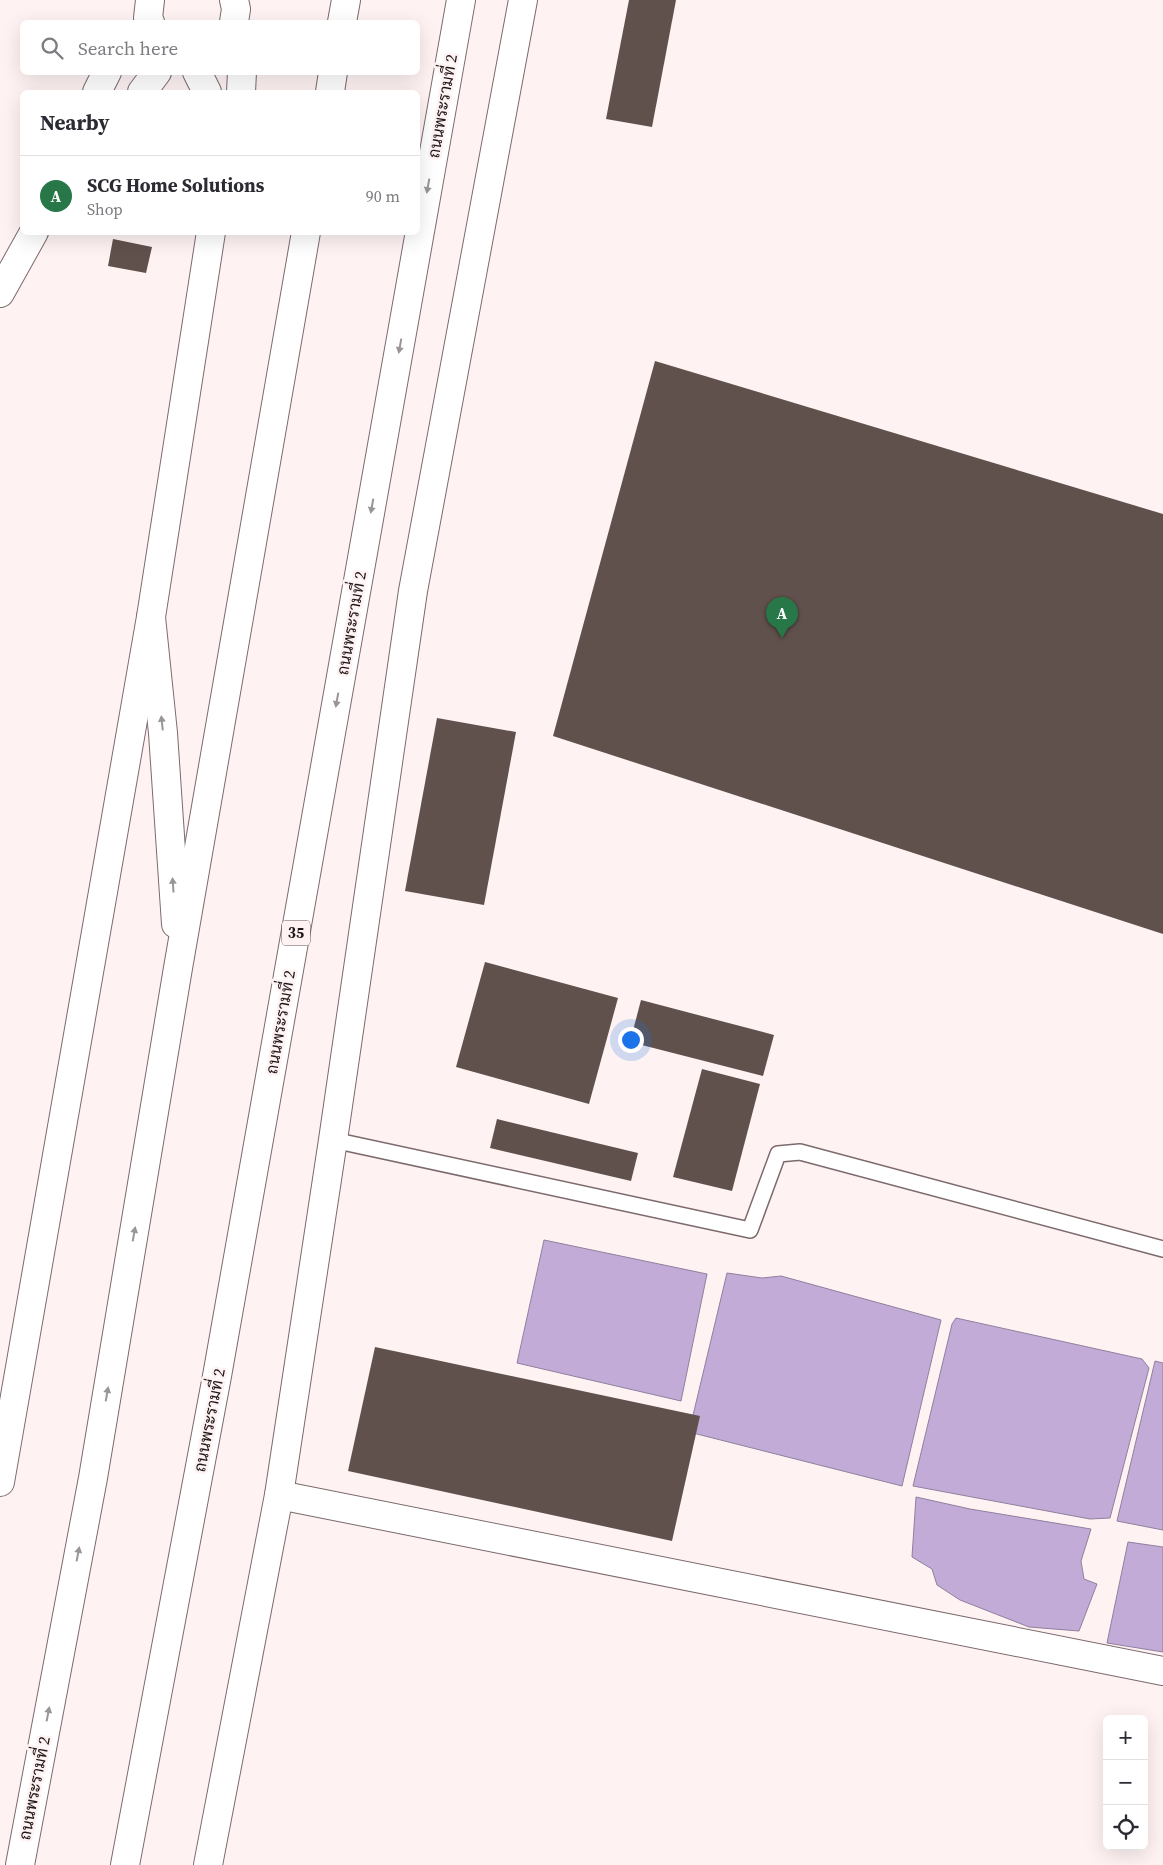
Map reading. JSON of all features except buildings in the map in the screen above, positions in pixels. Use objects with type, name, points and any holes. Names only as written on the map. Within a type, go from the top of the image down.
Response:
[{"type":"main road","points":[[234,0],[236,9],[234,20]]},
{"type":"main road","points":[[342,20],[346,0]]},
{"type":"main road","name":"ถนนพระรามที่ 2","points":[[420,231],[461,0]]},
{"type":"main road","points":[[208,1865],[279,1494],[413,591],[523,0]]},
{"type":"main road","points":[[97,90],[105,75]]},
{"type":"main road","points":[[144,90],[155,75]]},
{"type":"main road","points":[[198,75],[206,90]]},
{"type":"main road","points":[[241,90],[242,75]]},
{"type":"main road","points":[[330,90],[333,75]]},
{"type":"main road","points":[[0,293],[32,235]]},
{"type":"main road","points":[[0,1482],[151,617],[211,235]]},
{"type":"main road","name":"ถนนพระรามที่ 2","points":[[20,1865],[93,1478],[178,968],[305,235]]},
{"type":"main road","name":"ถนนพระรามที่ 2","points":[[125,1865],[217,1376],[419,235]]},
{"type":"main road","points":[[151,617],[163,733],[178,968]]},
{"type":"main road","points":[[279,1494],[1163,1672]]},
{"type":"lane","points":[[333,1140],[750,1230],[778,1154],[800,1152],[1163,1249]]},
{"type":"shaded area","points":[[544,1240],[707,1274],[681,1401],[517,1363]]},
{"type":"shaded area","points":[[727,1273],[762,1278],[781,1276],[941,1320],[902,1486],[689,1432]]},
{"type":"shaded area","points":[[956,1318],[1142,1359],[1149,1368],[1110,1518],[1090,1519],[913,1486],[952,1324]]},
{"type":"shaded area","points":[[1155,1361],[1163,1363],[1163,1530],[1117,1521]]},
{"type":"shaded area","points":[[916,1497],[970,1509],[1091,1529],[1081,1561],[1084,1579],[1097,1584],[1079,1631],[1029,1627],[960,1600],[937,1585],[932,1569],[912,1557]]},
{"type":"shaded area","points":[[1128,1542],[1163,1547],[1163,1652],[1107,1643]]},
{"type":"place","name":"SCG Home Solutions","points":[[782,638]]}]
